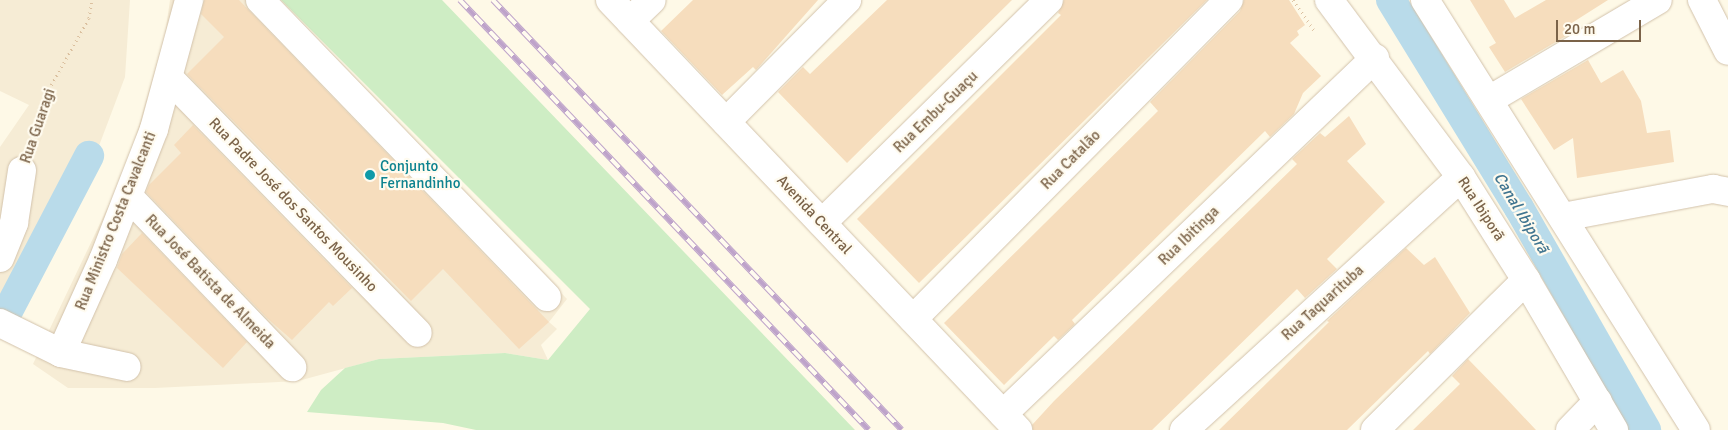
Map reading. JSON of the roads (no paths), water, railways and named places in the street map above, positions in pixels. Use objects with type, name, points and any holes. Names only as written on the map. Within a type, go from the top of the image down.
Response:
[{"type":"street","name":"Rua Ministro Costa Cavalcanti","points":[[60,353],[129,197],[169,78],[188,0]]},
{"type":"street","points":[[260,0],[547,297]]},
{"type":"street","name":"Avenida Central","points":[[610,0],[1011,422]]},
{"type":"street","points":[[630,21],[652,0]]},
{"type":"street","points":[[726,122],[847,0]]},
{"type":"street","name":"Rua Embu-Guaçu","points":[[822,223],[1049,0]]},
{"type":"street","name":"Rua Catalão","points":[[914,320],[1229,0]]},
{"type":"street","name":"Rua Ibiporã","points":[[1329,0],[1376,58],[1461,177],[1526,280],[1614,430]]},
{"type":"street","points":[[1425,0],[1696,430]]},
{"type":"street","points":[[1489,100],[1658,0]]},
{"type":"street","points":[[1702,0],[1728,51]]},
{"type":"street","name":"Rua Ibitinga","points":[[1011,422],[1376,58]]},
{"type":"street","name":"Rua Padre José dos Santos Mousinho","points":[[169,78],[418,333]]},
{"type":"street","name":"Rua Guaragi","points":[[0,258],[14,223],[22,171]]},
{"type":"street","name":"Rua Taquarituba","points":[[1184,430],[1461,177]]},
{"type":"street","points":[[1563,217],[1713,189],[1728,192]]},
{"type":"street","name":"Rua José Batista de Almeida","points":[[129,197],[292,367]]},
{"type":"street","points":[[1375,430],[1526,280]]},
{"type":"street","points":[[0,323],[60,353],[127,367]]},
{"type":"street","points":[[1570,430],[1598,401]]},
{"type":"waterway","name":"Canal Ibiporã","points":[[1391,0],[1519,208],[1646,430]]},
{"type":"waterway","points":[[9,309],[89,156]]},
{"type":"railway","points":[[460,0],[869,430]]},
{"type":"railway","points":[[493,0],[902,430]]},
{"type":"place","name":"Conjunto Fernandinho","points":[[370,175]]}]
